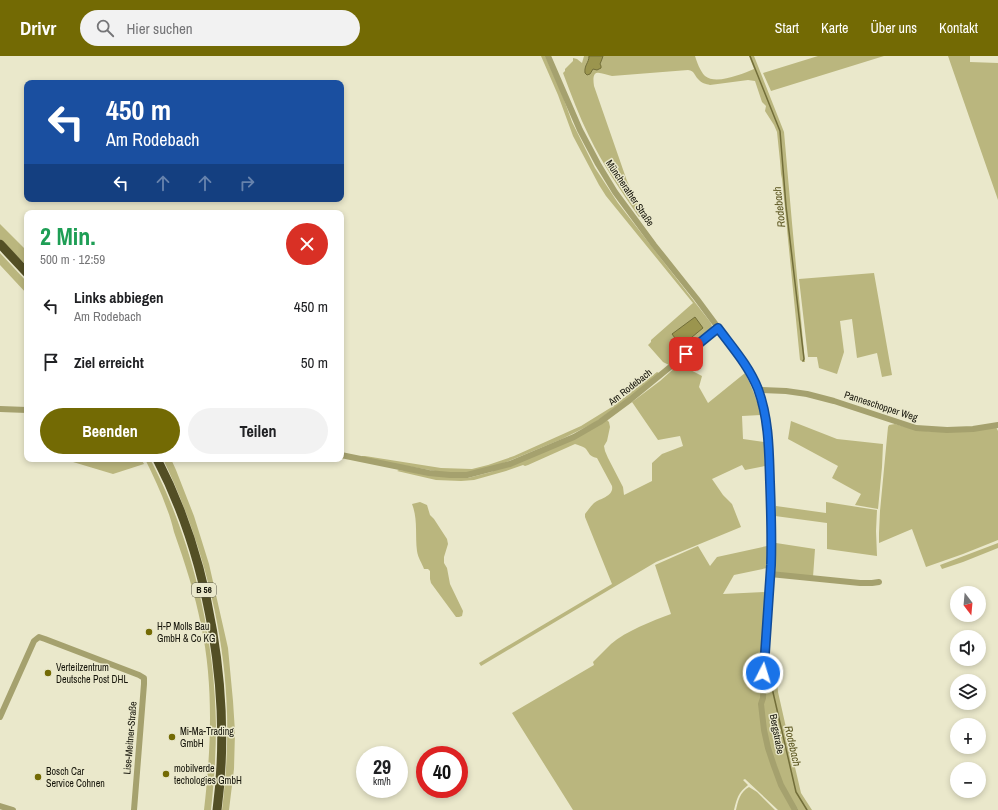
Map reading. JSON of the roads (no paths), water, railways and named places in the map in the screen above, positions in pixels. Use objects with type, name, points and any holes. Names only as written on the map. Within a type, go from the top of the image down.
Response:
[{"type":"highway","points":[[0,244],[24,270]]},
{"type":"highway","name":"B 56","points":[[158,462],[180,510],[192,544],[203,583],[211,622],[218,667],[222,729],[221,785],[218,810]]},
{"type":"street","name":"Müncherather Straße","points":[[548,56],[583,135],[615,192],[654,245],[697,298],[718,328]]},
{"type":"street","points":[[718,328],[743,362],[753,379],[762,402],[768,429],[771,518],[770,574],[872,583],[879,582]]},
{"type":"street","name":"Am Rodebach","points":[[344,457],[430,473],[450,475],[467,475],[510,464],[574,437],[600,422],[631,399],[718,328]]},
{"type":"street","name":"Panneschopper Weg","points":[[758,391],[786,391],[807,394],[835,401],[916,428],[947,430],[980,428],[998,425]]},
{"type":"street","points":[[0,409],[24,410]]},
{"type":"street","name":"Bergstraße","points":[[770,574],[765,653],[763,658],[763,698],[761,704],[770,757],[777,775],[795,810]]},
{"type":"street","name":"Lise-Meitner-Straße","points":[[0,718],[34,641],[39,637],[144,678],[134,810]]},
{"type":"street","points":[[0,806],[13,810]]},
{"type":"waterway","name":"Rodebach","points":[[750,56],[780,131],[786,206],[804,359],[803,361]]},
{"type":"waterway","name":"Rodebach","points":[[770,683],[796,792],[807,810]]},
{"type":"place","name":"H-P Molls Bau GmbH & Co KG","points":[[149,632]]},
{"type":"place","name":"Verteilzentrum Deutsche Post DHL","points":[[48,673]]},
{"type":"place","name":"Mi-Ma-Trading GmbH","points":[[172,737]]},
{"type":"place","name":"mobilverde techologies GmbH","points":[[166,774]]},
{"type":"place","name":"Bosch Car Service Cohnen","points":[[38,777]]}]
